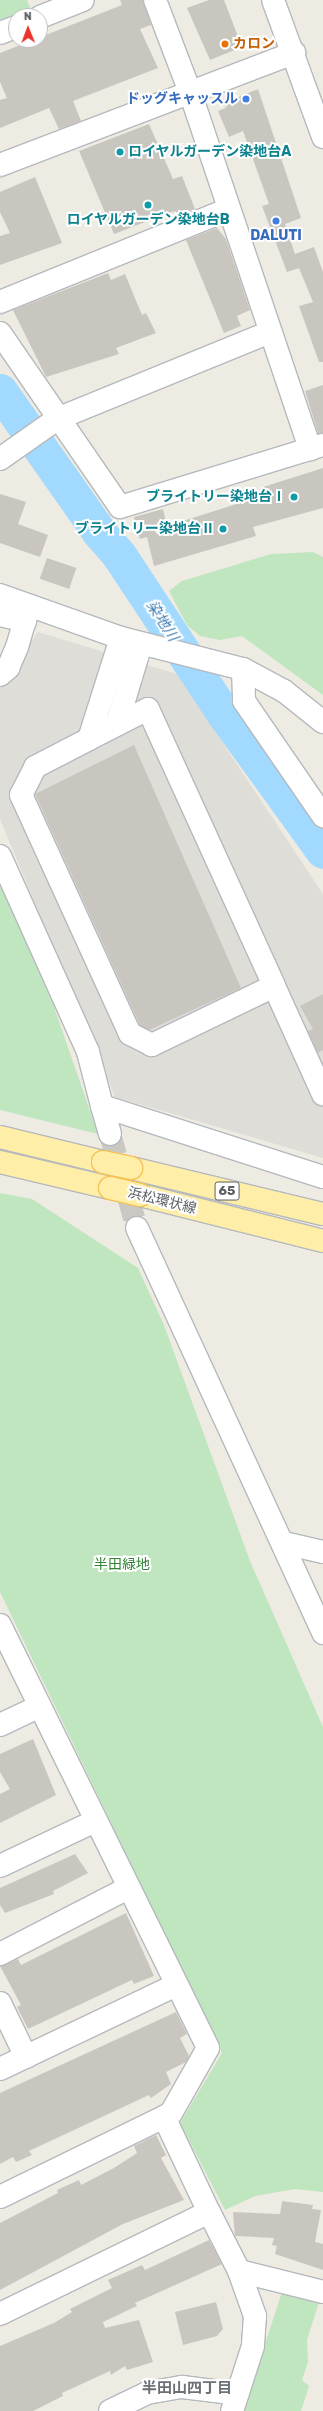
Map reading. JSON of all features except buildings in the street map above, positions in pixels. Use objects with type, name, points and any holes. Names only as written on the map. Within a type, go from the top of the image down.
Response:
[{"type":"main road","name":"浜松環状線","points":[[0,1137],[323,1214]]},
{"type":"main road","name":"浜松環状線","points":[[0,1162],[323,1241]]},
{"type":"street","points":[[48,14],[83,0]]},
{"type":"street","points":[[0,334],[50,423],[120,507],[316,447],[270,332],[190,92],[155,0]]},
{"type":"street","points":[[273,0],[294,53],[323,137]]},
{"type":"street","points":[[0,165],[294,53]]},
{"type":"street","points":[[0,302],[229,209]]},
{"type":"street","points":[[4,455],[50,423],[270,332]]},
{"type":"street","points":[[0,595],[27,614]]},
{"type":"street","points":[[0,676],[8,668],[27,614]]},
{"type":"street","points":[[0,615],[27,614],[243,669],[284,691],[323,722]]},
{"type":"street","points":[[117,724],[138,642]]},
{"type":"street","points":[[88,739],[138,642]]},
{"type":"street","points":[[243,669],[244,701],[323,816]]},
{"type":"street","points":[[274,986],[152,1045],[130,1034],[21,795],[35,767],[148,709],[274,986],[323,1094]]},
{"type":"street","points":[[0,856],[88,1052],[110,1134]]},
{"type":"street","points":[[102,1106],[323,1177]]},
{"type":"street","points":[[137,1228],[284,1543],[323,1633]]},
{"type":"street","points":[[284,1543],[323,1552]]},
{"type":"street","points":[[0,1625],[208,2053],[171,2112],[0,2197]]},
{"type":"street","points":[[0,1725],[40,1706]]},
{"type":"street","points":[[0,1866],[95,1821]]},
{"type":"street","points":[[0,1954],[128,1888]]},
{"type":"street","points":[[0,2069],[176,1985]]},
{"type":"street","points":[[0,2004],[26,2057]]},
{"type":"street","points":[[110,2411],[147,2393],[182,2387],[235,2402],[253,2346],[255,2316],[239,2271],[209,2212],[164,2116]]},
{"type":"street","points":[[0,2314],[209,2212]]},
{"type":"street","points":[[239,2271],[323,2292]]},
{"type":"shaded area","points":[[38,632],[177,674],[323,894],[323,1158],[115,1097],[0,819],[0,685]]},
{"type":"green space","points":[[0,0],[27,0],[30,8],[8,8],[8,19],[0,22]]},
{"type":"green space","points":[[313,552],[323,557],[323,695],[242,636],[220,640],[200,636],[187,625],[169,591],[182,581],[271,554]]},
{"type":"green space","points":[[0,884],[53,1004],[98,1134],[0,1110]]},
{"type":"green space","name":"半田緑地","points":[[0,1193],[32,1199],[138,1268],[164,1325],[250,1561],[323,1727],[323,2192],[295,2189],[255,2196],[225,2210],[180,2123],[222,2053],[0,1592]]},
{"type":"green space","points":[[282,2292],[319,2302],[307,2340],[308,2362],[302,2380],[309,2386],[301,2411],[243,2411]]},
{"type":"waterway","name":"染地川","points":[[0,391],[99,532],[119,555],[226,717],[323,851]]},
{"type":"tunnel","points":[[110,1134],[137,1228]]},
{"type":"place","name":"カロン","points":[[225,44]]},
{"type":"place","name":"ドッグキャッスル","points":[[246,99]]},
{"type":"place","name":"ロイヤルガーデン染地台A","points":[[120,152]]},
{"type":"place","name":"ロイヤルガーデン染地台B","points":[[148,205]]},
{"type":"place","name":"DALUTI","points":[[276,221]]},
{"type":"place","name":"ブライトリー染地台Ⅰ","points":[[294,497]]},
{"type":"place","name":"ブライトリー染地台Ⅱ","points":[[223,529]]},
{"type":"district","name":"半田山四丁目","points":[[187,2389]]}]
